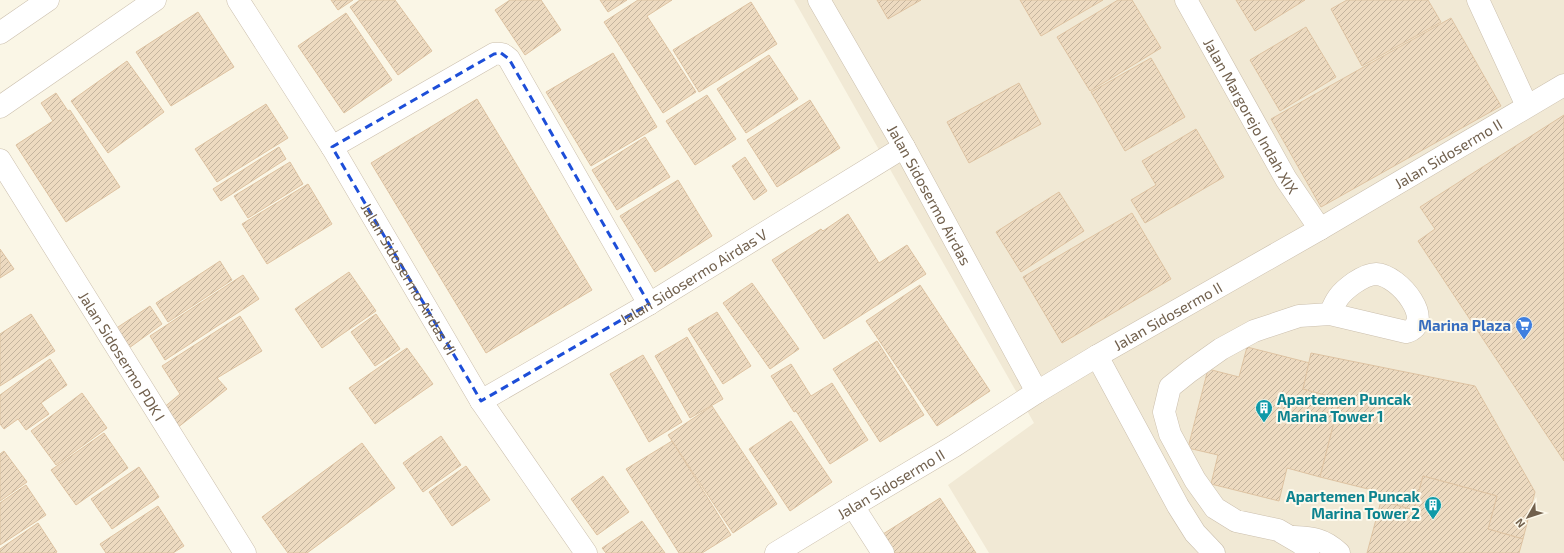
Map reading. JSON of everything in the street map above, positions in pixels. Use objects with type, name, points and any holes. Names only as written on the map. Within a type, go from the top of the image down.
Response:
[{"type":"street","points":[[0,33],[48,0]]},
{"type":"street","points":[[0,107],[155,0]]},
{"type":"street","name":"Jalan Sidosermo Airdas VI","points":[[238,0],[332,147],[481,401],[586,553]]},
{"type":"street","name":"Jalan Sidosermo Airdas","points":[[819,0],[904,147],[1037,392]]},
{"type":"street","name":"Jalan Margorejo Indah XIX","points":[[1186,0],[1286,179],[1320,229]]},
{"type":"street","points":[[1478,0],[1527,106]]},
{"type":"street","points":[[332,147],[494,54],[501,53],[506,55],[649,304]]},
{"type":"street","name":"Jalan Sidosermo II","points":[[776,553],[954,446],[1037,392],[1097,356],[1320,229],[1564,85]]},
{"type":"street","name":"Jalan Sidosermo Airdas V","points":[[481,401],[649,304],[904,147]]},
{"type":"street","name":"Jalan Sidosermo PDK I","points":[[0,160],[245,553]]},
{"type":"street","points":[[1308,553],[1302,544],[1278,530],[1236,522],[1215,508],[1194,480],[1170,434],[1164,412],[1170,387],[1221,349],[1254,331],[1299,316],[1330,314]]},
{"type":"street","points":[[1097,356],[1178,506],[1195,533],[1214,553]]},
{"type":"street","points":[[853,506],[882,553]]},
{"type":"street","points":[[1292,537],[1314,538],[1332,546],[1339,553]]},
{"type":"highlighted area","points":[[501,53],[509,59],[649,304],[481,401],[332,147],[494,54]]},
{"type":"shaded area","points":[[794,0],[1564,0],[1564,553],[989,553],[948,485],[1034,423]]},
{"type":"building","points":[[331,0],[353,0],[338,10]]},
{"type":"building","points":[[360,0],[395,0],[432,51],[398,75],[350,7]]},
{"type":"building","points":[[510,0],[541,0],[561,30],[525,55],[495,10]]},
{"type":"building","points":[[600,0],[627,0],[608,12]]},
{"type":"building","points":[[638,0],[672,0],[647,16],[696,92],[663,113],[604,22]]},
{"type":"building","points":[[877,0],[921,0],[888,19]]},
{"type":"building","points":[[1020,0],[1103,0],[1041,36]]},
{"type":"building","points":[[1118,0],[1132,0],[1161,48],[1090,91],[1057,37]]},
{"type":"building","points":[[1236,0],[1305,0],[1255,31]]},
{"type":"building","points":[[1347,0],[1428,0],[1441,22],[1362,66],[1331,9]]},
{"type":"building","points":[[751,2],[777,44],[699,92],[673,50]]},
{"type":"building","points":[[198,12],[234,67],[171,106],[136,52]]},
{"type":"building","points":[[346,13],[392,80],[344,113],[298,46]]},
{"type":"building","points":[[1451,18],[1501,106],[1321,207],[1271,119]]},
{"type":"building","points":[[1306,27],[1336,77],[1280,111],[1250,60]]},
{"type":"building","points":[[613,53],[657,127],[591,166],[546,92]]},
{"type":"building","points":[[769,55],[798,99],[746,133],[717,89]]},
{"type":"building","points":[[1151,58],[1185,117],[1125,151],[1091,92]]},
{"type":"building","points":[[127,61],[164,112],[108,153],[71,101]]},
{"type":"building","points":[[1019,83],[1041,124],[969,163],[947,122]]},
{"type":"building","points":[[56,93],[68,111],[70,110],[120,187],[66,222],[16,145],[53,121],[41,103]]},
{"type":"building","points":[[707,95],[736,139],[695,165],[666,121]]},
{"type":"building","points":[[477,99],[592,290],[486,353],[371,163]]},
{"type":"building","points":[[810,100],[840,148],[777,187],[747,140]]},
{"type":"building","points":[[266,104],[288,138],[217,182],[195,149]]},
{"type":"building","name":"Marina Plaza","points":[[1564,115],[1564,461],[1418,241],[1435,229],[1420,207]]},
{"type":"building","points":[[1196,129],[1224,177],[1145,223],[1131,200],[1156,185],[1142,161]]},
{"type":"building","points":[[645,137],[670,177],[617,210],[592,170]]},
{"type":"building","points":[[279,147],[286,159],[221,201],[213,189]]},
{"type":"building","points":[[745,157],[767,191],[754,200],[732,166]]},
{"type":"building","points":[[290,162],[303,184],[248,218],[234,196]]},
{"type":"building","points":[[678,180],[712,236],[655,272],[620,216]]},
{"type":"building","points":[[308,184],[332,224],[267,264],[242,224]]},
{"type":"building","points":[[1059,192],[1084,231],[1021,272],[996,232]]},
{"type":"building","points":[[1132,213],[1171,279],[1062,343],[1023,277]]},
{"type":"building","points":[[848,214],[879,263],[907,245],[926,274],[824,339],[772,260],[821,229],[823,231]]},
{"type":"building","points":[[0,249],[14,269],[0,278]]},
{"type":"building","points":[[220,261],[232,280],[168,322],[156,303]]},
{"type":"building","points":[[349,272],[376,311],[322,348],[295,309]]},
{"type":"building","points":[[243,275],[259,299],[165,360],[150,336]]},
{"type":"building","points":[[752,283],[799,349],[770,369],[723,303]]},
{"type":"building","points":[[920,285],[990,391],[937,426],[866,321]]},
{"type":"building","points":[[150,306],[162,324],[129,348],[115,329]]},
{"type":"building","points":[[717,312],[751,366],[723,384],[688,329]]},
{"type":"building","points":[[31,314],[55,351],[0,386],[0,334]]},
{"type":"building","points":[[376,314],[400,349],[375,366],[351,332]]},
{"type":"building","points":[[240,316],[262,351],[217,378],[227,389],[177,428],[162,409],[180,394],[162,366]]},
{"type":"building","points":[[687,337],[723,399],[690,418],[655,356]]},
{"type":"building","points":[[877,341],[924,415],[880,442],[833,369]]},
{"type":"building","name":"Apartemen Puncak Marina Tower 1","points":[[1247,347],[1310,363],[1303,389],[1340,399],[1320,477],[1287,468],[1279,501],[1211,484],[1218,455],[1188,448],[1208,369],[1239,377]]},
{"type":"building","points":[[407,348],[433,384],[375,424],[349,388]]},
{"type":"building","points":[[1311,353],[1475,386],[1535,492],[1523,539],[1488,529],[1497,496],[1423,476],[1414,510],[1391,504],[1392,495],[1320,477],[1340,399],[1303,389]]},
{"type":"building","points":[[643,355],[682,422],[649,442],[610,374]]},
{"type":"building","points":[[50,359],[67,385],[41,403],[49,414],[26,430],[18,419],[4,429],[0,424],[0,395]]},
{"type":"building","points":[[791,364],[811,396],[832,383],[868,440],[830,464],[796,411],[794,412],[771,376]]},
{"type":"building","points":[[82,393],[107,428],[56,465],[31,431]]},
{"type":"building","points":[[712,406],[777,504],[733,533],[668,435]]},
{"type":"building","points":[[791,421],[832,482],[790,511],[749,449]]},
{"type":"building","points":[[104,433],[128,468],[76,505],[51,470]]},
{"type":"building","points":[[441,436],[461,465],[423,492],[403,463]]},
{"type":"building","points":[[672,441],[731,535],[702,553],[679,553],[626,469]]},
{"type":"building","points":[[362,443],[395,488],[307,553],[288,553],[262,517]]},
{"type":"building","points":[[4,451],[27,482],[0,501],[0,454]]},
{"type":"building","points":[[466,466],[490,500],[452,526],[429,492]]},
{"type":"building","points":[[139,467],[159,497],[112,529],[91,499]]},
{"type":"building","points":[[603,476],[629,512],[597,535],[571,499]]},
{"type":"building","name":"Apartemen Puncak Marina Tower 2","points":[[1423,476],[1497,496],[1488,529],[1523,539],[1519,553],[1367,553],[1381,501],[1414,510]]},
{"type":"building","points":[[26,485],[46,515],[0,545],[0,503]]},
{"type":"building","points":[[940,498],[976,553],[895,553],[883,534]]},
{"type":"building","points":[[158,506],[184,546],[173,553],[106,553],[100,544]]},
{"type":"building","points":[[642,521],[665,553],[606,553],[602,548]]},
{"type":"building","points":[[38,523],[57,552],[0,553],[0,549]]},
{"type":"place","name":"Marina Plaza","points":[[1524,340]]},
{"type":"place","name":"Apartemen Puncak Marina Tower 1","points":[[1264,423]]},
{"type":"place","name":"Apartemen Puncak Marina Tower 2","points":[[1433,520]]}]
